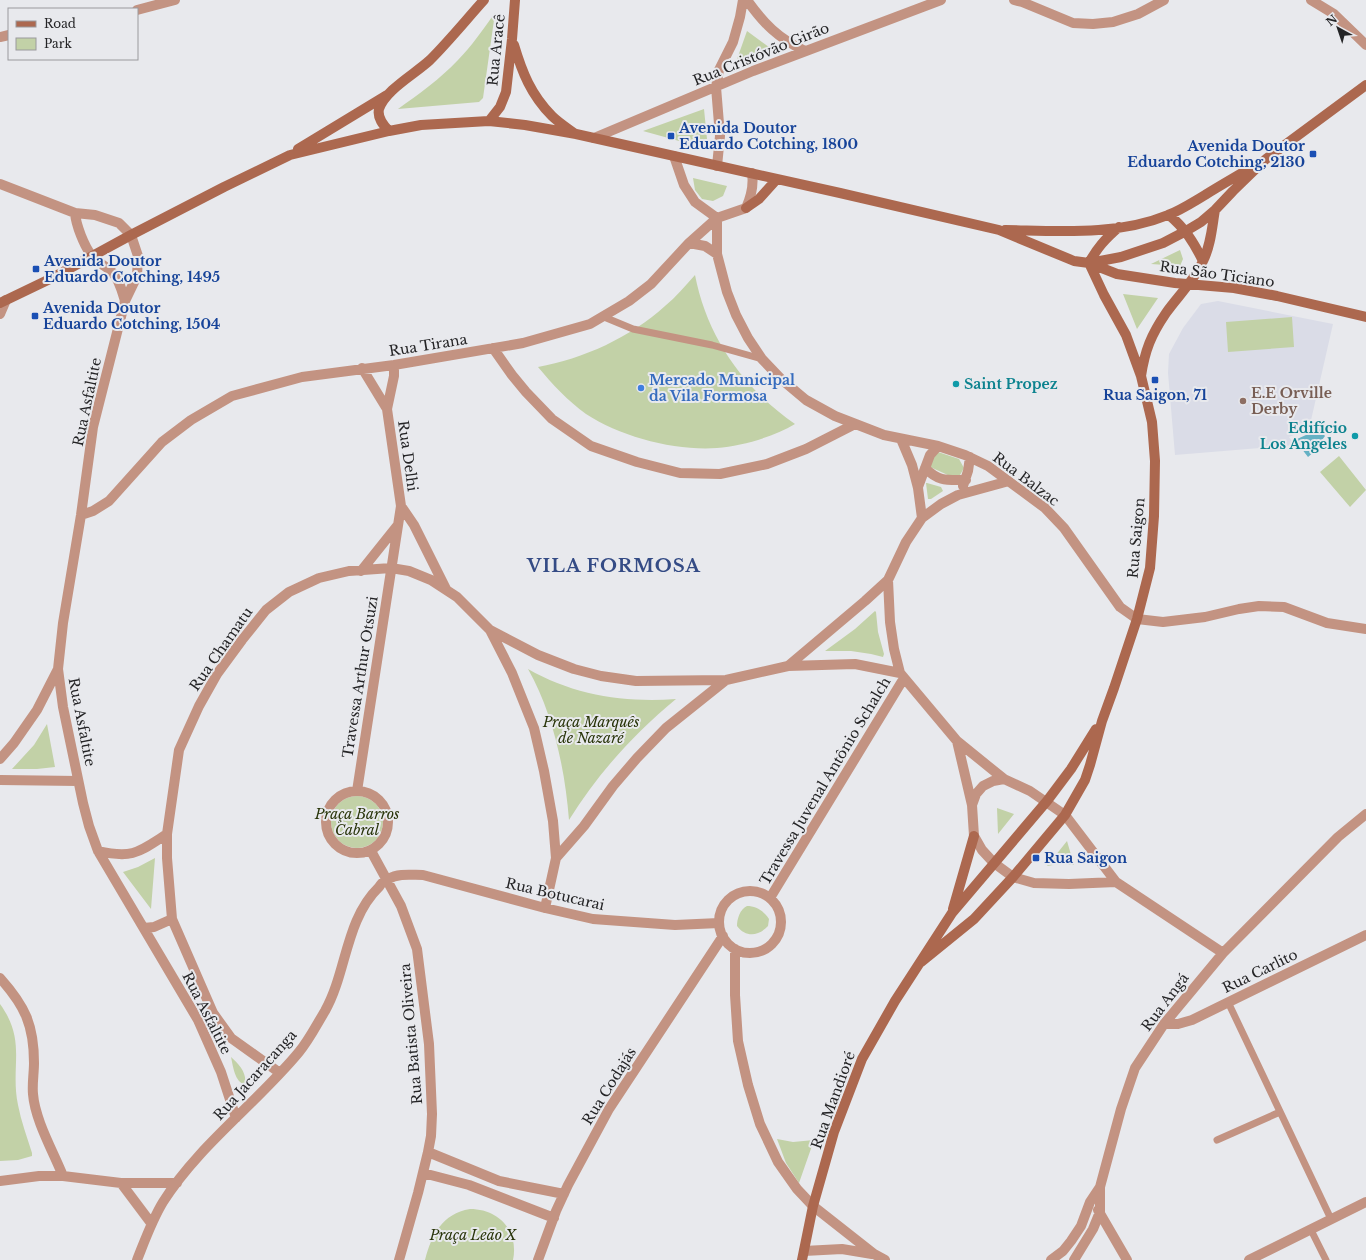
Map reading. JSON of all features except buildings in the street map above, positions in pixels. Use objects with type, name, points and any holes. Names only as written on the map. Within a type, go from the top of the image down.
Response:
[{"type":"street","points":[[138,10],[175,0]]},
{"type":"street","points":[[0,314],[3,302],[52,278],[236,181],[290,155],[387,95],[429,60],[484,0]]},
{"type":"street","name":"Rua Aracê","points":[[489,121],[500,107],[506,92],[515,0]]},
{"type":"street","points":[[717,166],[720,136],[716,87],[719,70],[732,42],[740,17],[743,0]]},
{"type":"street","points":[[747,0],[760,17],[774,31],[788,43],[805,51]]},
{"type":"street","name":"Rua Cristóvão Girão","points":[[594,138],[753,71],[941,0]]},
{"type":"street","points":[[1014,0],[1073,23],[1093,24],[1113,22],[1138,14],[1164,0]]},
{"type":"street","points":[[1311,0],[1334,14],[1365,42]]},
{"type":"street","points":[[512,39],[525,79],[536,98],[552,116],[576,134]]},
{"type":"street","points":[[999,230],[1076,231],[1118,227],[1152,221],[1169,215],[1266,159],[1366,85]]},
{"type":"street","points":[[387,95],[380,109],[379,117],[382,125],[389,131]]},
{"type":"street","points":[[290,155],[357,137],[421,125],[489,121],[525,125],[576,134],[840,192],[999,230],[1074,261],[1089,263],[1128,254],[1162,243],[1186,231],[1201,222],[1215,210],[1266,159]]},
{"type":"street","points":[[674,156],[684,185],[695,202],[717,218]]},
{"type":"street","points":[[746,208],[751,198],[753,179],[752,173]]},
{"type":"street","points":[[746,208],[759,199],[777,179]]},
{"type":"street","points":[[0,184],[75,212],[95,215],[119,223],[131,235]]},
{"type":"street","name":"Rua Tirana","points":[[81,515],[93,511],[109,501],[162,442],[191,420],[232,396],[302,377],[394,365],[523,343],[590,324],[629,301],[651,284],[689,243],[717,218],[746,208]]},
{"type":"street","name":"Rua Saigon","points":[[1141,376],[1145,352],[1154,333],[1166,314],[1190,284],[1203,261],[1212,235],[1215,210]]},
{"type":"street","points":[[75,212],[81,236],[92,256],[112,272],[120,286],[125,301]]},
{"type":"street","points":[[1169,215],[1186,231],[1203,261]]},
{"type":"street","name":"Rua Balzac","points":[[717,218],[717,254],[727,292],[736,315],[748,338],[762,359],[781,379],[806,400],[835,416],[901,440],[938,446],[988,466],[1045,508],[1064,528],[1120,607],[1137,619]]},
{"type":"street","points":[[1089,263],[1104,241],[1118,227]]},
{"type":"street","name":"Rua Asfaltite","points":[[131,235],[138,256],[137,276],[125,301],[93,427],[81,515],[63,623],[58,669],[63,708],[78,781],[89,826],[98,851],[198,1020],[221,1072],[236,1118]]},
{"type":"street","points":[[689,243],[705,246],[717,254]]},
{"type":"street","name":"Rua Saigon","points":[[1013,877],[1065,815],[1085,780],[1102,721],[1137,619],[1150,568],[1154,516],[1155,461],[1152,422],[1141,376],[1126,335],[1104,295],[1089,263]]},
{"type":"street","name":"Rua São Ticiano","points":[[1089,263],[1117,274],[1175,283],[1234,288],[1277,296],[1366,317]]},
{"type":"street","points":[[493,348],[512,376],[552,419],[591,446],[637,462],[680,473],[720,474],[767,464],[806,449],[855,424]]},
{"type":"street","name":"Rua Delhi","points":[[391,568],[401,506],[388,409],[394,376],[394,365]]},
{"type":"street","name":"Rua Delhi","points":[[362,368],[388,409]]},
{"type":"street","points":[[901,440],[912,465],[918,488],[922,518]]},
{"type":"street","points":[[918,488],[930,455],[938,446]]},
{"type":"street","points":[[958,495],[966,480],[970,458]]},
{"type":"street","points":[[925,468],[937,478],[942,480],[966,480]]},
{"type":"street","points":[[788,666],[888,580],[906,542],[922,518],[940,504],[958,495],[1009,481]]},
{"type":"street","name":"Rua Delhi","points":[[401,506],[414,525],[446,589]]},
{"type":"street","points":[[361,571],[398,524]]},
{"type":"street","name":"Rua Chamatu","points":[[213,1013],[172,919],[167,858],[167,834],[179,750],[199,706],[217,674],[266,610],[289,592],[319,578],[350,571],[391,568],[409,571],[431,580],[457,596],[490,630]]},
{"type":"street","name":"Travessa Arthur Otsuzi","points":[[357,791],[391,568]]},
{"type":"street","points":[[888,580],[890,622],[894,649],[902,676],[957,741],[1004,779],[1047,801],[1065,815],[1116,882],[1223,953]]},
{"type":"street","points":[[1137,619],[1163,622],[1205,617],[1259,606],[1284,607],[1327,623],[1366,630]]},
{"type":"street","points":[[490,630],[538,655],[574,669],[601,676],[636,681],[726,680],[788,666],[855,664],[902,676]]},
{"type":"street","points":[[490,630],[512,673],[534,728],[544,771],[553,821],[556,858],[545,908]]},
{"type":"street","points":[[0,759],[14,743],[37,710],[58,669]]},
{"type":"street","name":"Travessa Juvenal Antônio Schalch","points":[[770,898],[902,676]]},
{"type":"street","points":[[556,858],[584,826],[613,786],[637,758],[666,728],[726,680]]},
{"type":"street","name":"Rua Saigon","points":[[994,864],[1047,801],[1071,769],[1102,721]]},
{"type":"street","points":[[952,913],[974,836],[972,805],[957,741]]},
{"type":"street","points":[[972,805],[976,794],[983,786],[993,781],[1004,779]]},
{"type":"street","points":[[0,780],[78,781]]},
{"type":"street","points":[[357,791],[368,792],[376,797],[383,804],[389,821],[388,830],[384,839],[378,846],[371,851],[357,854],[346,852],[337,846],[330,838],[326,827],[326,816],[330,806],[338,797],[348,792],[357,791]]},
{"type":"street","name":"Rua Angá","points":[[1074,1260],[1093,1229],[1100,1212],[1100,1187],[1120,1109],[1135,1068],[1164,1024],[1223,953],[1338,837],[1366,814]]},
{"type":"street","points":[[98,851],[125,855],[138,852],[167,834]]},
{"type":"street","points":[[974,836],[982,850],[994,864],[1013,877],[1034,883],[1068,884],[1116,882]]},
{"type":"street","name":"Rua Batista Oliveira","points":[[371,851],[401,906],[417,949],[429,1044],[432,1114],[428,1152]]},
{"type":"street","name":"Rua Mandioré","points":[[803,1256],[813,1206],[834,1132],[862,1059],[894,1001],[952,913],[994,864]]},
{"type":"street","name":"Rua Botucarai","points":[[387,879],[403,874],[423,875],[545,908],[593,919],[675,925],[719,923]]},
{"type":"street","name":"Rua Mandioré","points":[[921,962],[974,919],[1013,877]]},
{"type":"street","name":"Rua Jacaracanga","points":[[137,1260],[151,1223],[177,1182],[207,1148],[300,1051],[326,1009],[335,988],[349,940],[370,895],[387,879]]},
{"type":"street","points":[[756,892],[770,898],[780,913],[780,931],[776,940],[762,951],[748,953],[735,949],[728,944],[722,936],[719,923],[723,908],[733,896],[740,893],[756,892]]},
{"type":"street","points":[[144,928],[154,927],[172,919]]},
{"type":"street","name":"Rua Carlito","points":[[1164,1024],[1178,1024],[1192,1020],[1366,935]]},
{"type":"street","name":"Rua Codajás","points":[[538,1260],[564,1194],[609,1109],[722,936]]},
{"type":"street","points":[[735,949],[735,995],[738,1041],[750,1091],[760,1124],[778,1162],[797,1189],[813,1206],[874,1254],[886,1260]]},
{"type":"street","points":[[0,978],[25,1012],[32,1035],[34,1063],[33,1094],[38,1120],[63,1176]]},
{"type":"street","name":"Rua Asfaltite","points":[[213,1013],[230,1038],[280,1073]]},
{"type":"street","points":[[399,1260],[428,1152],[499,1181],[564,1194]]},
{"type":"street","points":[[423,1173],[469,1185],[554,1218]]},
{"type":"street","points":[[0,1181],[39,1176],[63,1176],[121,1183],[177,1182]]},
{"type":"street","points":[[121,1183],[151,1223]]},
{"type":"street","points":[[1051,1260],[1063,1251],[1071,1241],[1080,1226],[1090,1202],[1100,1187]]},
{"type":"street","points":[[1090,1202],[1100,1212],[1127,1260]]},
{"type":"street","points":[[1249,1260],[1366,1202]]},
{"type":"street","points":[[803,1256],[842,1249],[874,1254]]},
{"type":"lane","points":[[604,317],[633,329],[712,345],[762,359]]},
{"type":"lane","points":[[1228,1002],[1331,1219]]},
{"type":"lane","points":[[1217,1140],[1280,1112]]},
{"type":"lane","points":[[1311,1230],[1326,1260]]},
{"type":"shaded area","name":"E.E Orville Derby","points":[[1218,301],[1333,324],[1309,429],[1289,437],[1295,445],[1175,455],[1168,373],[1169,354],[1183,328],[1201,304]]},
{"type":"green space","points":[[495,13],[483,98],[479,102],[398,109],[444,74],[468,49]]},
{"type":"green space","points":[[747,31],[773,50],[736,62]]},
{"type":"green space","points":[[704,109],[708,149],[643,131]]},
{"type":"green space","points":[[693,178],[727,186],[723,196],[713,201],[702,199],[695,190]]},
{"type":"green space","points":[[1180,250],[1183,259],[1180,266],[1151,264]]},
{"type":"green space","points":[[695,275],[708,319],[718,340],[730,359],[759,394],[776,410],[795,424],[767,437],[727,447],[701,448],[666,445],[632,436],[586,414],[560,392],[538,367],[589,352],[622,337],[652,317],[665,306]]},
{"type":"green space","points":[[1123,294],[1158,298],[1137,329]]},
{"type":"green space","points":[[1292,317],[1294,347],[1228,352],[1226,322]]},
{"type":"green space","points":[[935,451],[959,459],[964,468],[960,475],[954,477],[950,476],[928,466]]},
{"type":"green space","points":[[1339,456],[1366,490],[1350,507],[1320,472]]},
{"type":"green space","points":[[926,483],[941,487],[943,491],[931,499],[928,499]]},
{"type":"green space","points":[[875,611],[878,632],[884,654],[883,657],[851,651],[825,651],[855,629]]},
{"type":"green space","name":"Praça Marquês de Nazaré","points":[[528,669],[563,685],[600,695],[638,700],[676,699],[631,740],[592,786],[569,820],[561,761],[551,723],[537,686]]},
{"type":"green space","points":[[47,724],[55,767],[12,769],[34,745]]},
{"type":"green space","name":"Praça Barros Cabral","points":[[357,796],[367,798],[375,804],[381,812],[383,822],[381,832],[375,840],[367,846],[357,848],[347,846],[339,840],[333,832],[331,822],[333,812],[339,804],[347,798]]},
{"type":"green space","points":[[997,808],[1014,814],[998,834]]},
{"type":"green space","points":[[1067,841],[1074,865],[1059,864],[1047,866]]},
{"type":"green space","points":[[155,858],[151,909],[123,872],[138,867]]},
{"type":"green space","points":[[747,906],[760,910],[769,919],[768,926],[757,934],[748,934],[737,926],[739,914],[742,909]]},
{"type":"green space","points":[[0,1004],[8,1017],[13,1030],[16,1054],[16,1091],[18,1105],[32,1153],[32,1156],[18,1160],[0,1161]]},
{"type":"green space","points":[[231,1057],[244,1072],[245,1084],[239,1081]]},
{"type":"green space","points":[[777,1139],[793,1142],[814,1140],[799,1183],[786,1163]]},
{"type":"green space","name":"Praça Leão X","points":[[470,1209],[490,1213],[498,1217],[505,1224],[510,1231],[513,1240],[513,1260],[425,1260],[435,1234],[445,1220],[452,1215]]},
{"type":"water","points":[[1319,429],[1325,436],[1322,440],[1311,444],[1315,451],[1308,457],[1295,440]]},
{"type":"place","name":"Avenida Doutor Eduardo Cotching, 1800","points":[[671,136]]},
{"type":"place","name":"Avenida Doutor Eduardo Cotching, 2130","points":[[1313,154]]},
{"type":"place","name":"Avenida Doutor Eduardo Cotching, 1495","points":[[36,269]]},
{"type":"place","name":"Avenida Doutor Eduardo Cotching, 1504","points":[[35,316]]},
{"type":"place","name":"Rua Saigon, 71","points":[[1155,380]]},
{"type":"place","name":"Saint Propez","points":[[956,384]]},
{"type":"place","name":"Mercado Municipal da Vila Formosa","points":[[641,388]]},
{"type":"place","name":"E.E Orville Derby","points":[[1243,401]]},
{"type":"place","name":"Edifício Los Angeles","points":[[1355,436]]},
{"type":"place","name":"Rua Saigon","points":[[1036,858]]},
{"type":"district","name":"VILA FORMOSA","points":[[614,566]]}]
